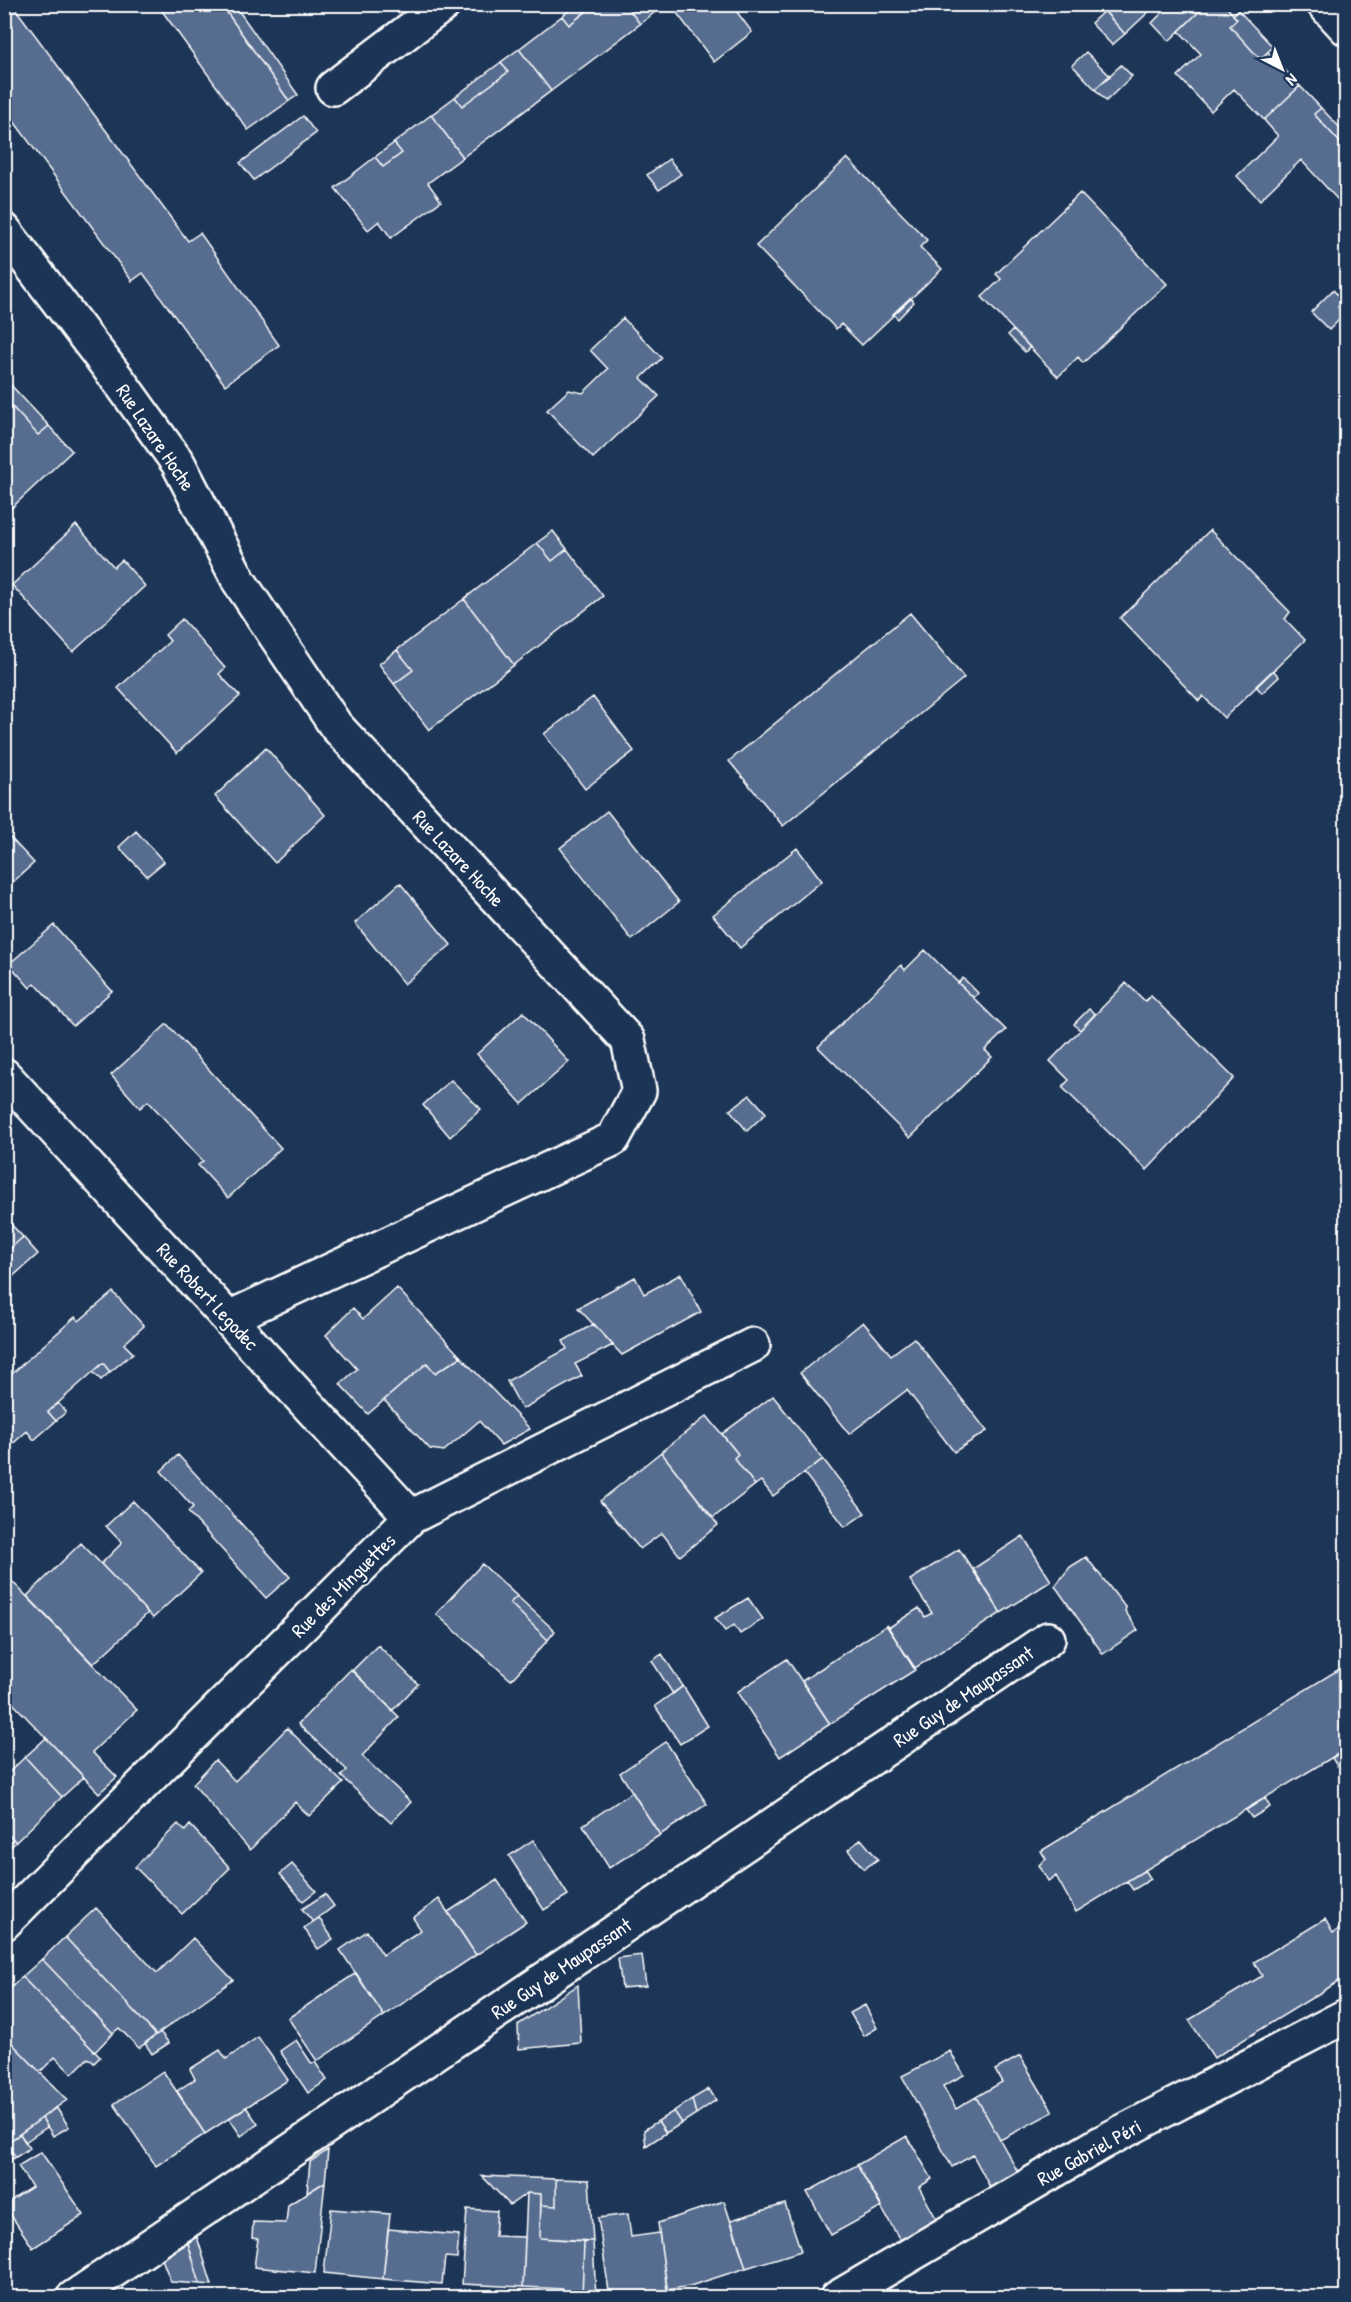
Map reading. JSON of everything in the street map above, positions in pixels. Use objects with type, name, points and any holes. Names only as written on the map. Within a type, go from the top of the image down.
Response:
[{"type":"street","points":[[333,88],[444,4]]},
{"type":"street","points":[[1324,4],[1347,28]]},
{"type":"street","name":"Rue Lazare Hoche","points":[[4,230],[122,385],[178,463],[239,581],[336,726],[628,1040],[639,1090],[613,1139],[229,1318]]},
{"type":"street","name":"Rue Robert Legodec","points":[[4,1075],[411,1517]]},
{"type":"street","name":"Rue des Minguettes","points":[[4,1923],[411,1517],[753,1345]]},
{"type":"street","name":"Rue Guy de Maupassant","points":[[73,2298],[1048,1639]]},
{"type":"street","name":"Rue Gabriel Péri","points":[[837,2298],[1103,2142],[1347,2016]]},
{"type":"building","points":[[4,4],[12,4],[188,241],[200,233],[279,345],[225,385],[143,273],[132,281],[4,108]]},
{"type":"building","points":[[157,4],[221,4],[289,101],[248,130]]},
{"type":"building","points":[[221,4],[234,4],[298,95],[289,101]]},
{"type":"building","points":[[577,4],[595,5],[569,25],[562,16]]},
{"type":"building","points":[[595,4],[625,4],[640,24],[551,91],[519,49],[562,16],[569,25]]},
{"type":"building","points":[[625,4],[665,4],[640,24]]},
{"type":"building","points":[[670,4],[731,4],[752,32],[714,62]]},
{"type":"building","points":[[1098,4],[1207,4],[1169,41],[1152,23],[1162,13],[1155,6],[1125,34]]},
{"type":"building","points":[[1207,4],[1224,4],[1237,19],[1230,26],[1260,59],[1268,52],[1300,86],[1264,120],[1234,89],[1211,111],[1178,76],[1201,54],[1179,31]]},
{"type":"building","points":[[1238,10],[1273,47],[1260,59],[1230,26],[1237,19],[1233,15]]},
{"type":"building","points":[[1104,11],[1125,34],[1112,45],[1091,23]]},
{"type":"building","points":[[519,49],[551,91],[463,157],[431,115],[455,97],[462,106],[508,72],[501,62]]},
{"type":"building","points":[[1086,52],[1110,76],[1095,89],[1072,65]]},
{"type":"building","points":[[501,62],[508,72],[462,106],[455,97]]},
{"type":"building","points":[[1121,65],[1132,76],[1106,101],[1095,89]]},
{"type":"building","points":[[1300,86],[1321,108],[1314,114],[1346,149],[1346,192],[1338,200],[1301,160],[1260,200],[1237,176],[1278,136],[1264,120]]},
{"type":"building","points":[[1321,108],[1346,134],[1346,149],[1314,114]]},
{"type":"building","points":[[431,115],[463,157],[428,183],[441,201],[391,238],[379,221],[368,230],[335,188],[375,157],[383,167],[402,153],[394,143]]},
{"type":"building","points":[[303,116],[316,133],[254,180],[240,163]]},
{"type":"building","points":[[394,143],[402,153],[383,167],[375,157]]},
{"type":"building","points":[[847,158],[927,240],[920,247],[942,269],[862,345],[841,324],[836,329],[756,246]]},
{"type":"building","points":[[669,159],[681,174],[659,190],[647,175]]},
{"type":"building","points":[[1346,192],[1346,208],[1338,200]]},
{"type":"building","points":[[1080,193],[1167,284],[1083,363],[1078,357],[1058,377],[982,297],[1001,279],[996,274]]},
{"type":"building","points":[[1333,290],[1344,301],[1338,307],[1344,315],[1329,330],[1311,312]]},
{"type":"building","points":[[910,298],[914,302],[898,319],[893,314]]},
{"type":"building","points":[[623,318],[662,358],[641,378],[659,396],[593,458],[547,410],[569,390],[583,393],[608,369],[590,350]]},
{"type":"building","points":[[1013,330],[1030,347],[1025,352],[1008,335]]},
{"type":"building","points":[[8,382],[49,426],[38,435],[4,398],[4,386]]},
{"type":"building","points":[[4,398],[38,435],[49,426],[72,451],[4,515]]},
{"type":"building","points":[[76,525],[114,567],[122,560],[145,586],[73,652],[12,585]]},
{"type":"building","points":[[1210,530],[1290,612],[1285,619],[1305,640],[1224,718],[1203,696],[1199,701],[1120,618]]},
{"type":"building","points":[[553,531],[567,549],[552,561],[537,543]]},
{"type":"building","points":[[537,543],[552,561],[567,549],[603,596],[514,665],[464,599]]},
{"type":"building","points":[[464,599],[514,665],[429,730],[394,684],[413,670],[397,650]]},
{"type":"building","points":[[910,613],[964,678],[783,826],[729,761]]},
{"type":"building","points":[[182,619],[225,668],[219,674],[240,696],[177,753],[118,688],[170,641],[165,635]]},
{"type":"building","points":[[397,650],[413,670],[394,684],[379,664]]},
{"type":"building","points":[[1273,670],[1279,677],[1262,693],[1256,686]]},
{"type":"building","points":[[593,697],[634,751],[585,789],[544,734]]},
{"type":"building","points":[[266,748],[325,815],[275,863],[215,796]]},
{"type":"building","points":[[607,811],[679,902],[632,940],[560,848]]},
{"type":"building","points":[[4,831],[34,863],[4,890]]},
{"type":"building","points":[[136,831],[164,862],[147,876],[119,847]]},
{"type":"building","points":[[797,848],[822,881],[740,948],[713,915]]},
{"type":"building","points":[[400,883],[451,945],[404,984],[355,923]]},
{"type":"building","points":[[54,925],[112,991],[73,1026],[35,983],[30,988],[9,964]]},
{"type":"building","points":[[925,950],[1006,1030],[985,1050],[992,1057],[910,1138],[818,1047],[901,965],[905,970]]},
{"type":"building","points":[[963,978],[978,993],[974,998],[958,983]]},
{"type":"building","points":[[1126,983],[1145,1001],[1151,996],[1234,1078],[1147,1170],[1062,1087],[1069,1080],[1050,1061]]},
{"type":"building","points":[[1089,1009],[1095,1014],[1080,1030],[1074,1024]]},
{"type":"building","points":[[523,1012],[569,1062],[522,1104],[477,1054]]},
{"type":"building","points":[[167,1024],[281,1148],[228,1198],[198,1165],[203,1161],[148,1101],[140,1108],[111,1075]]},
{"type":"building","points":[[451,1080],[481,1109],[450,1137],[423,1105]]},
{"type":"building","points":[[750,1095],[766,1113],[747,1131],[730,1110]]},
{"type":"building","points":[[4,1217],[23,1237],[4,1254]]},
{"type":"building","points":[[23,1237],[38,1254],[10,1279],[4,1273],[4,1254]]},
{"type":"building","points":[[681,1274],[701,1312],[622,1355],[578,1308],[635,1277],[644,1294]]},
{"type":"building","points":[[397,1288],[461,1357],[435,1373],[427,1363],[368,1414],[340,1384],[357,1369],[326,1335],[353,1308],[363,1319]]},
{"type":"building","points":[[113,1292],[144,1326],[124,1344],[133,1353],[110,1372],[103,1363],[48,1412],[56,1421],[34,1440],[27,1431],[7,1449],[4,1446],[4,1389],[9,1384],[5,1380],[75,1317],[79,1321]]},
{"type":"building","points":[[863,1322],[891,1355],[914,1338],[987,1431],[954,1452],[907,1390],[849,1434],[800,1373]]},
{"type":"building","points":[[594,1324],[613,1345],[575,1364],[582,1376],[522,1409],[507,1381],[567,1349],[563,1341]]},
{"type":"building","points":[[461,1357],[530,1429],[501,1445],[479,1421],[444,1451],[430,1449],[384,1400],[427,1363],[435,1373]]},
{"type":"building","points":[[103,1363],[110,1372],[101,1380],[93,1372]]},
{"type":"building","points":[[773,1396],[823,1459],[773,1496],[761,1481],[755,1485],[734,1458],[738,1454],[722,1434]]},
{"type":"building","points":[[58,1403],[66,1412],[56,1421],[48,1412]]},
{"type":"building","points":[[707,1416],[738,1454],[734,1458],[755,1485],[713,1518],[661,1452]]},
{"type":"building","points":[[661,1452],[718,1525],[680,1556],[662,1533],[640,1549],[600,1501]]},
{"type":"building","points":[[178,1455],[290,1577],[266,1598],[188,1512],[193,1507],[161,1471]]},
{"type":"building","points":[[823,1459],[865,1513],[845,1527],[804,1473]]},
{"type":"building","points":[[133,1501],[201,1573],[153,1618],[101,1564],[122,1543],[106,1526]]},
{"type":"building","points":[[1023,1536],[1051,1581],[1001,1613],[973,1569]]},
{"type":"building","points":[[81,1543],[148,1613],[93,1664],[27,1596]]},
{"type":"building","points":[[959,1549],[1001,1613],[915,1668],[888,1628],[919,1608],[925,1617],[932,1613],[910,1580]]},
{"type":"building","points":[[1086,1557],[1126,1608],[1125,1611],[1138,1630],[1103,1654],[1055,1586],[1070,1567]]},
{"type":"building","points":[[482,1564],[517,1596],[510,1603],[548,1640],[511,1680],[436,1614]]},
{"type":"building","points":[[4,1573],[137,1710],[92,1752],[117,1777],[99,1793],[4,1694]]},
{"type":"building","points":[[517,1596],[555,1631],[548,1640],[510,1603]]},
{"type":"building","points":[[748,1598],[763,1619],[740,1634],[734,1625],[725,1631],[715,1618]]},
{"type":"building","points":[[887,1625],[915,1670],[830,1724],[802,1681]]},
{"type":"building","points":[[378,1645],[418,1684],[393,1710],[352,1671]]},
{"type":"building","points":[[662,1654],[683,1686],[673,1694],[652,1661]]},
{"type":"building","points":[[787,1659],[830,1724],[780,1757],[737,1692]]},
{"type":"building","points":[[1346,1665],[1346,1749],[1076,1912],[1056,1876],[1048,1881],[1039,1865],[1046,1859],[1041,1851]]},
{"type":"building","points":[[351,1669],[399,1717],[362,1756],[411,1802],[391,1823],[341,1776],[347,1770],[298,1724]]},
{"type":"building","points":[[683,1686],[708,1726],[680,1744],[655,1706]]},
{"type":"building","points":[[287,1728],[343,1783],[309,1816],[295,1802],[250,1850],[193,1784],[215,1760],[235,1781]]},
{"type":"building","points":[[46,1738],[84,1777],[62,1797],[25,1757]]},
{"type":"building","points":[[666,1742],[707,1804],[660,1835],[620,1773]]},
{"type":"building","points":[[1346,1749],[1346,1760],[1337,1766],[1332,1758]]},
{"type":"building","points":[[25,1757],[62,1797],[16,1842],[4,1830],[4,1777]]},
{"type":"building","points":[[632,1792],[660,1835],[609,1868],[583,1825]]},
{"type":"building","points":[[1265,1798],[1270,1807],[1252,1818],[1246,1810]]},
{"type":"building","points":[[178,1824],[185,1831],[190,1825],[230,1868],[182,1914],[135,1867]]},
{"type":"building","points":[[4,1830],[16,1842],[4,1853]]},
{"type":"building","points":[[861,1839],[878,1859],[864,1869],[848,1850]]},
{"type":"building","points":[[533,1840],[568,1895],[544,1910],[509,1856]]},
{"type":"building","points":[[292,1864],[316,1891],[303,1901],[280,1874]]},
{"type":"building","points":[[1145,1870],[1151,1879],[1133,1890],[1127,1881]]},
{"type":"building","points":[[497,1880],[526,1922],[476,1955],[448,1912]]},
{"type":"building","points":[[325,1894],[334,1906],[313,1922],[302,1909]]},
{"type":"building","points":[[439,1899],[476,1955],[384,2016],[340,1950],[367,1931],[383,1955],[421,1930],[413,1918]]},
{"type":"building","points":[[96,1908],[157,1973],[193,1938],[233,1980],[156,2035],[65,1937]]},
{"type":"building","points":[[319,1918],[333,1939],[318,1949],[304,1928]]},
{"type":"building","points":[[1325,1919],[1333,1933],[1346,1925],[1346,1977],[1214,2058],[1189,2020],[1262,1976],[1254,1962]]},
{"type":"building","points":[[65,1937],[156,2035],[139,2048],[119,2028],[113,2033],[42,1959]]},
{"type":"building","points":[[642,1955],[646,1986],[622,1988],[618,1958]]},
{"type":"building","points":[[42,1959],[113,2033],[95,2052],[22,1977]]},
{"type":"building","points":[[356,1973],[384,2016],[317,2061],[288,2018]]},
{"type":"building","points":[[22,1977],[100,2057],[94,2063],[88,2058],[72,2074],[55,2057],[40,2072],[4,2035],[4,1994]]},
{"type":"building","points":[[578,1985],[581,2043],[519,2049],[518,2025]]},
{"type":"building","points":[[865,2005],[877,2028],[864,2036],[850,2013]]},
{"type":"building","points":[[160,2032],[169,2043],[152,2054],[145,2043]]},
{"type":"building","points":[[4,2035],[67,2100],[4,2145]]},
{"type":"building","points":[[258,2037],[288,2080],[205,2134],[177,2091],[195,2079],[190,2069],[220,2050],[226,2059]]},
{"type":"building","points":[[296,2040],[312,2064],[315,2062],[327,2080],[308,2093],[280,2051]]},
{"type":"building","points":[[950,2051],[964,2075],[943,2086],[956,2109],[976,2097],[1019,2174],[991,2189],[973,2155],[952,2167],[902,2076]]},
{"type":"building","points":[[1020,2056],[1053,2112],[1000,2140],[976,2097],[1002,2082],[995,2070]]},
{"type":"building","points":[[163,2071],[205,2134],[156,2166],[114,2104]]},
{"type":"building","points":[[709,2089],[716,2100],[696,2114],[692,2099]]},
{"type":"building","points":[[692,2099],[696,2114],[682,2123],[674,2111]]},
{"type":"building","points":[[56,2107],[69,2127],[53,2136],[42,2118]]},
{"type":"building","points":[[246,2107],[258,2124],[241,2136],[229,2118]]},
{"type":"building","points":[[674,2111],[682,2123],[666,2133],[658,2121]]},
{"type":"building","points":[[42,2118],[47,2127],[25,2142],[20,2134]]},
{"type":"building","points":[[658,2121],[666,2133],[646,2146],[644,2130]]},
{"type":"building","points":[[20,2134],[30,2148],[16,2157],[6,2144]]},
{"type":"building","points":[[907,2136],[932,2179],[919,2187],[937,2220],[900,2240],[857,2165]]},
{"type":"building","points":[[6,2144],[16,2157],[4,2164],[4,2145]]},
{"type":"building","points":[[328,2150],[325,2182],[307,2193],[310,2162]]},
{"type":"building","points":[[41,2152],[84,2215],[33,2248],[4,2205],[32,2187],[18,2166]]},
{"type":"building","points":[[857,2165],[882,2207],[831,2235],[807,2192]]},
{"type":"building","points":[[482,2176],[556,2179],[556,2206],[541,2205],[541,2194],[527,2193],[510,2205]]},
{"type":"building","points":[[556,2179],[589,2180],[593,2241],[540,2238],[541,2205],[556,2206]]},
{"type":"building","points":[[325,2182],[315,2273],[254,2267],[258,2239],[252,2238],[253,2222],[286,2223],[288,2205]]},
{"type":"building","points":[[527,2193],[541,2194],[540,2238],[584,2241],[582,2298],[563,2298],[563,2289],[523,2287]]},
{"type":"building","points":[[724,2201],[746,2268],[690,2286],[667,2290],[658,2223]]},
{"type":"building","points":[[785,2204],[801,2251],[746,2268],[731,2220]]},
{"type":"building","points":[[331,2209],[390,2214],[383,2279],[324,2273]]},
{"type":"building","points":[[467,2209],[497,2211],[495,2236],[525,2237],[523,2287],[462,2284]]},
{"type":"building","points":[[628,2214],[631,2237],[659,2233],[668,2293],[636,2298],[610,2298],[598,2218]]},
{"type":"building","points":[[388,2229],[459,2235],[457,2258],[445,2257],[442,2284],[383,2279]]},
{"type":"building","points":[[197,2237],[212,2285],[200,2284],[188,2243]]},
{"type":"building","points":[[584,2241],[593,2241],[596,2298],[582,2298]]},
{"type":"building","points":[[188,2243],[200,2284],[171,2282],[162,2259]]}]
